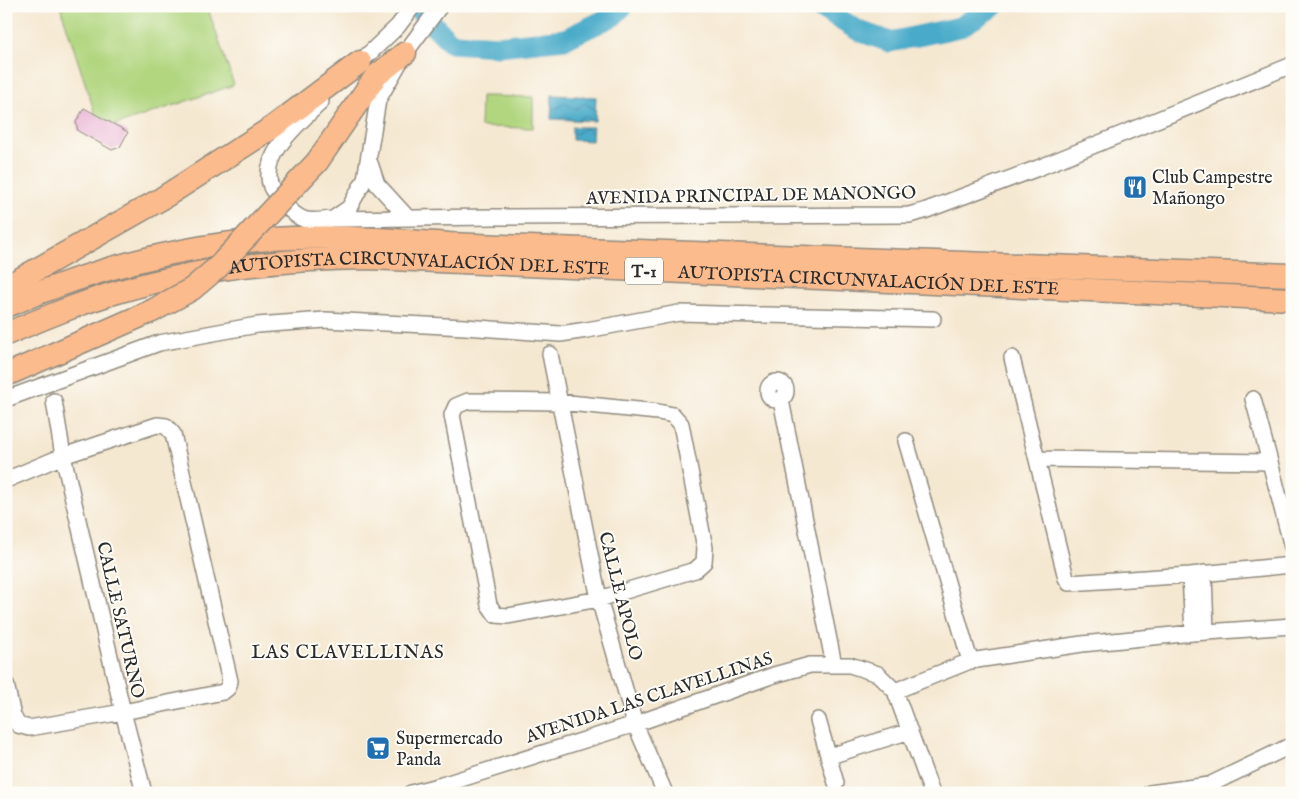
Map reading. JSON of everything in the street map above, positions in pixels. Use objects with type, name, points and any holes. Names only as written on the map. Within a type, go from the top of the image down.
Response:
[{"type":"highway","points":[[6,375],[152,311],[192,289],[218,268],[317,162],[376,76],[405,53]]},
{"type":"highway","points":[[6,287],[161,199],[273,126],[360,62]]},
{"type":"highway","name":"AUTOPISTA CIRCUNVALACIÓN DEL ESTE","points":[[6,306],[66,283],[141,260],[217,246],[291,238],[368,238],[449,244],[1292,274]]},
{"type":"highway","name":"AUTOPISTA CIRCUNVALACIÓN DEL ESTE","points":[[6,334],[119,292],[188,274],[260,263],[333,258],[1292,299]]},
{"type":"street","name":"AVENIDA PRINCIPAL DE MANONGO","points":[[413,6],[398,26],[286,137],[274,152],[269,170],[271,187],[294,216],[311,222],[408,218],[909,215],[931,209],[1038,168],[1292,65]]},
{"type":"street","points":[[333,220],[350,208],[365,179],[378,100],[420,30],[440,6]]},
{"type":"street","points":[[368,156],[377,184],[408,218]]},
{"type":"street","points":[[6,398],[158,342],[257,325],[325,320],[560,334],[679,313],[932,319]]},
{"type":"street","name":"CALLE APOLO","points":[[550,354],[599,598],[635,724],[665,793]]},
{"type":"street","points":[[1012,358],[1066,578],[1069,583],[1292,565]]},
{"type":"street","points":[[1252,399],[1292,547]]},
{"type":"street","points":[[781,400],[834,665]]},
{"type":"street","name":"CALLE SATURNO","points":[[54,401],[63,456],[144,793]]},
{"type":"street","points":[[468,401],[559,402],[658,412],[673,416],[680,424],[705,548],[704,562],[695,570],[599,598],[508,616],[496,615],[489,605],[452,415],[456,406],[468,401]]},
{"type":"street","points":[[6,480],[63,456],[156,425],[166,426],[173,434],[230,681],[228,688],[223,692],[123,712],[28,728],[18,725],[13,716],[6,684]]},
{"type":"street","points":[[906,441],[970,661]]},
{"type":"street","points":[[1037,459],[1270,462]]},
{"type":"street","points":[[1197,574],[1200,633]]},
{"type":"street","points":[[932,793],[895,691],[970,661],[1082,644],[1292,626]]},
{"type":"street","name":"AVENIDA LAS CLAVELLINAS","points":[[411,793],[635,724],[774,674],[810,665],[850,666],[878,674],[895,691]]},
{"type":"street","points":[[818,720],[830,756],[836,783]]},
{"type":"street","points":[[830,756],[910,731]]},
{"type":"street","points":[[1150,793],[1194,790],[1209,785],[1292,745]]},
{"type":"green space","points":[[60,6],[207,6],[234,85],[104,129],[99,126]]},
{"type":"green space","points":[[481,96],[533,97],[533,128],[480,127]]},
{"type":"water","points":[[552,95],[596,97],[595,121],[551,119]]},
{"type":"water","points":[[572,127],[593,127],[592,141],[572,140]]},
{"type":"building","points":[[84,108],[128,132],[120,147],[112,150],[78,131],[76,122]]},
{"type":"waterway","points":[[415,6],[451,43],[498,46],[565,39],[613,16],[623,6]]},
{"type":"waterway","points":[[814,6],[859,31],[890,42],[960,27],[994,6]]},
{"type":"place","name":"Club Campestre Mañongo","points":[[1135,187]]},
{"type":"place","name":"Supermercado Panda","points":[[378,748]]},
{"type":"district","name":"LAS CLAVELLINAS","points":[[348,651]]}]
